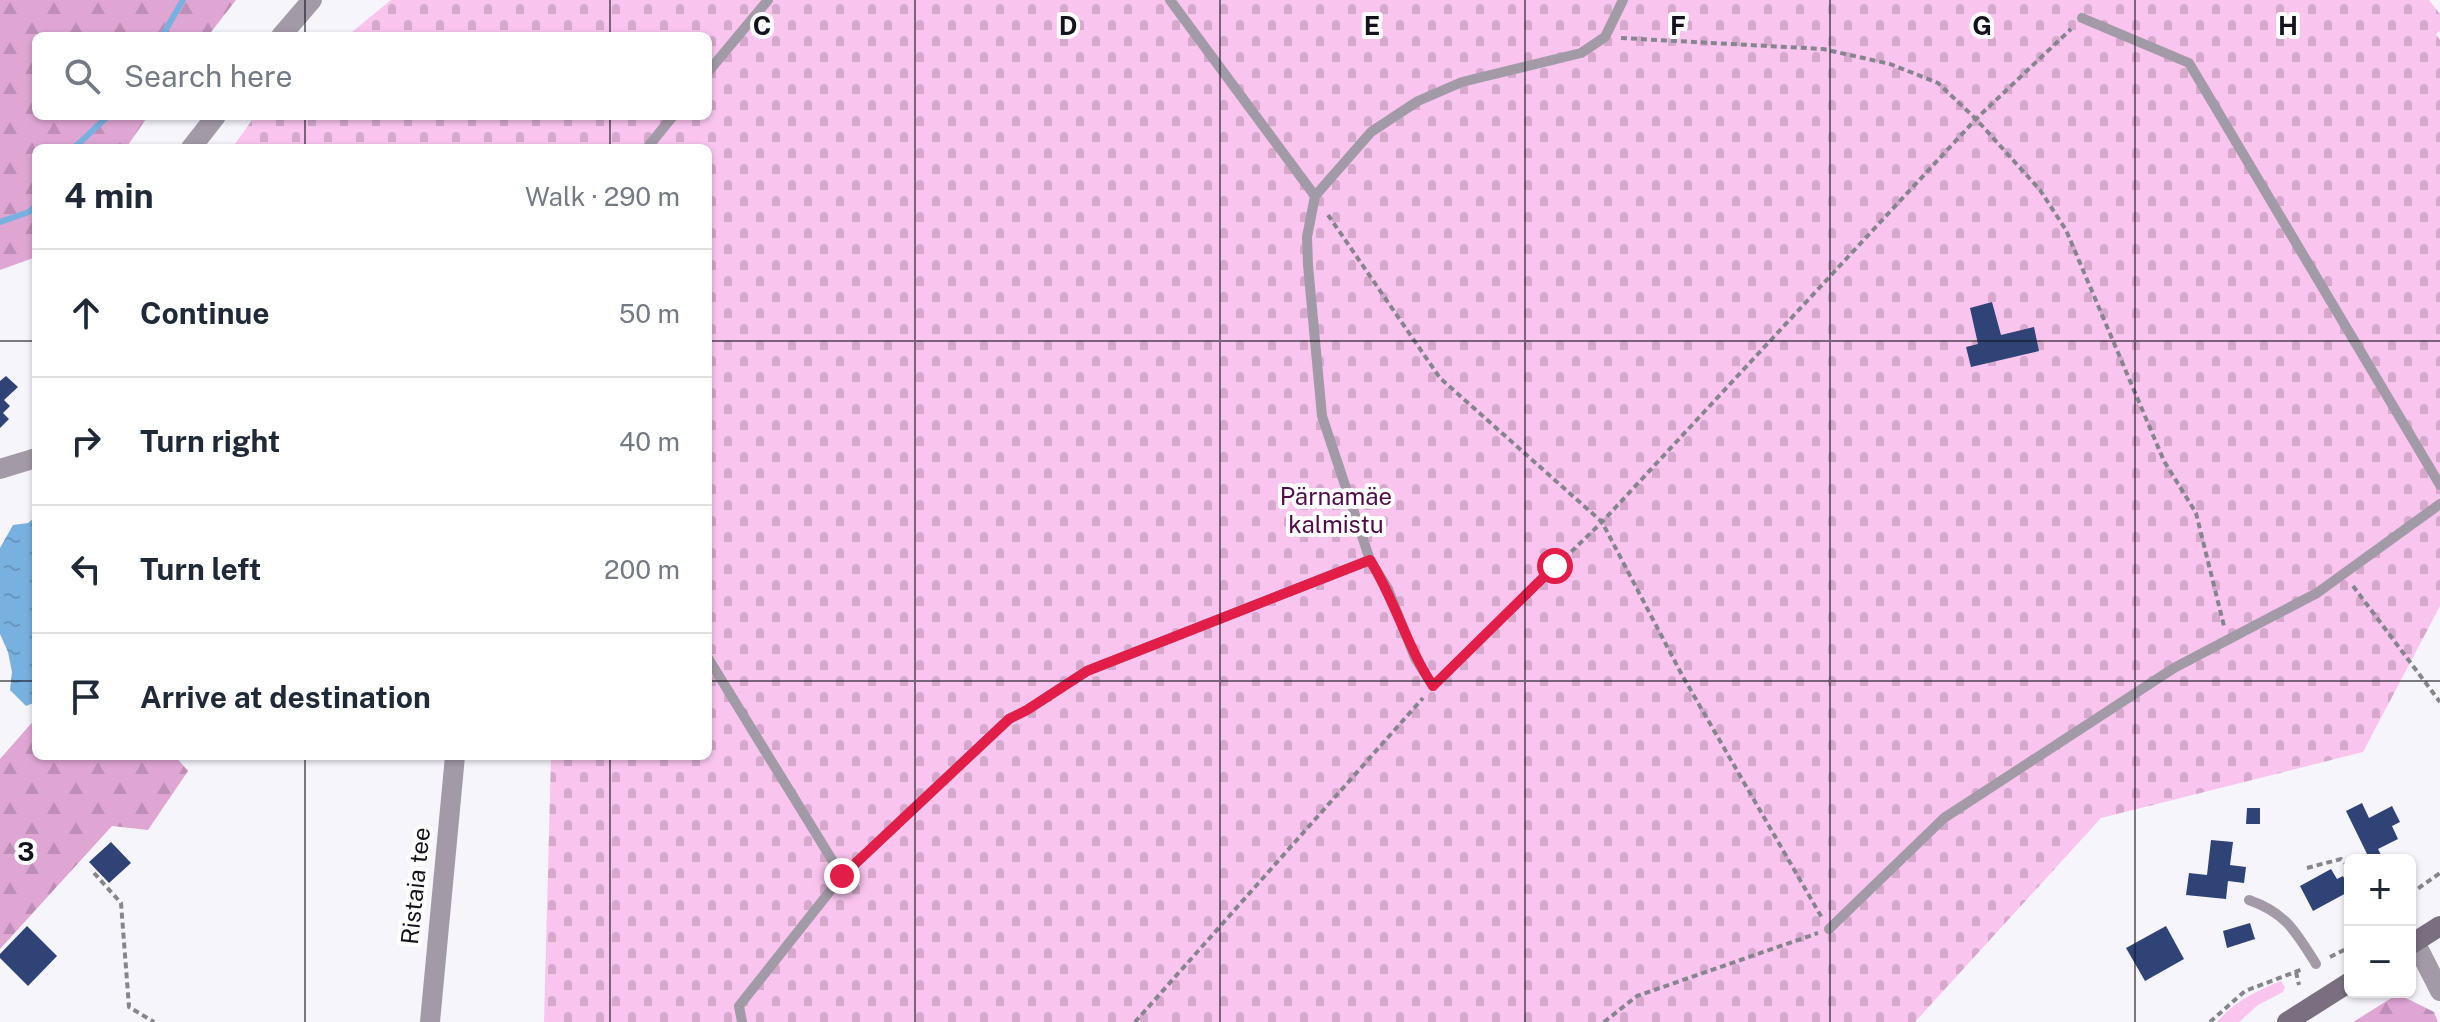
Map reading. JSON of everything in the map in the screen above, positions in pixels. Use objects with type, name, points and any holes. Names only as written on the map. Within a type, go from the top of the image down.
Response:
[{"type":"main road","points":[[2416,941],[2440,926]]},
{"type":"main road","points":[[2287,1022],[2344,986]]},
{"type":"street","points":[[284,32],[312,0]]},
{"type":"street","points":[[194,144],[213,120]]},
{"type":"street","points":[[0,469],[32,459]]},
{"type":"street","name":"Ristaia tee","points":[[430,1022],[455,760]]},
{"type":"street","points":[[2416,951],[2440,991]]},
{"type":"lane","points":[[712,67],[768,0]]},
{"type":"lane","points":[[1170,0],[1315,196]]},
{"type":"lane","points":[[1433,686],[1415,658],[1388,589],[1370,560],[1322,416],[1307,237],[1315,196],[1371,132],[1418,101],[1462,82],[1581,53],[1605,37],[1623,0]]},
{"type":"lane","points":[[2082,18],[2189,63],[2440,485]]},
{"type":"lane","points":[[650,144],[670,120]]},
{"type":"lane","points":[[1829,929],[1944,818],[2174,668],[2317,593],[2440,504]]},
{"type":"lane","points":[[742,1022],[739,1006],[842,876],[1009,719],[1087,671],[1370,560]]},
{"type":"lane","points":[[712,665],[842,876]]},
{"type":"lane","points":[[2249,900],[2271,908],[2288,922],[2316,964]]},
{"type":"path","points":[[1135,1022],[1433,686],[1602,522],[1976,119],[2082,18]]},
{"type":"path","points":[[1605,37],[1823,49],[1890,64],[1938,83],[1976,119],[2040,190],[2066,230],[2164,461],[2196,513],[2228,640]]},
{"type":"path","points":[[1315,196],[1440,378],[1602,522],[1682,675],[1829,929],[1637,996],[1604,1022]]},
{"type":"path","points":[[2344,574],[2440,702]]},
{"type":"path","points":[[2307,868],[2341,859],[2344,862]]},
{"type":"path","points":[[94,873],[121,903],[129,1007],[154,1022]]},
{"type":"path","points":[[2416,890],[2440,873]]},
{"type":"path","points":[[2210,1022],[2245,991],[2344,950]]},
{"type":"path","points":[[2296,971],[2299,985]]},
{"type":"green space","points":[[0,0],[236,0],[211,32],[32,32],[32,120],[145,120],[129,144],[32,144],[32,258],[0,270]]},
{"type":"green space","name":"Pärnamäe kalmistu","points":[[391,0],[2429,0],[2440,14],[2440,31],[2436,34],[2440,40],[2440,606],[2363,752],[2101,818],[1915,1022],[544,1022],[551,760],[712,760],[712,144],[235,144],[252,120],[712,120],[712,32],[352,32]]},
{"type":"green space","points":[[32,723],[32,760],[178,760],[188,771],[148,830],[112,826],[0,949],[0,759]]},
{"type":"green space","points":[[2281,981],[2285,987],[2283,992],[2258,1005],[2239,1022],[2217,1022],[2246,997]]},
{"type":"green space","points":[[2392,998],[2406,998],[2434,1012],[2438,1022],[2353,1022]]},
{"type":"water","points":[[32,520],[32,704],[26,706],[10,690],[12,672],[0,634],[0,548],[13,525]]},
{"type":"building","points":[[1992,302],[2001,335],[2034,327],[2039,351],[1971,367],[1966,347],[1978,344],[1970,308]]},
{"type":"building","points":[[6,376],[18,387],[4,400],[10,406],[3,413],[9,419],[0,428],[0,381]]},
{"type":"building","points":[[2362,803],[2369,818],[2392,806],[2400,822],[2392,826],[2398,839],[2378,849],[2380,854],[2367,854],[2346,811]]},
{"type":"building","points":[[2247,808],[2260,808],[2260,824],[2246,824]]},
{"type":"building","points":[[2211,840],[2233,842],[2230,865],[2246,867],[2244,883],[2228,881],[2226,899],[2186,895],[2189,873],[2207,875]]},
{"type":"building","points":[[111,842],[131,863],[109,883],[89,862]]},
{"type":"building","points":[[2331,869],[2337,879],[2343,876],[2344,894],[2313,911],[2300,886]]},
{"type":"building","points":[[2250,923],[2255,939],[2227,948],[2223,931]]},
{"type":"building","points":[[27,926],[57,956],[28,986],[0,958],[0,954]]},
{"type":"building","points":[[2166,926],[2184,959],[2145,981],[2126,948]]},
{"type":"waterway","points":[[164,32],[183,0]]},
{"type":"waterway","points":[[78,144],[104,120]]},
{"type":"waterway","points":[[0,222],[32,209]]},
{"type":"route","points":[[842,876],[1009,719],[1087,671],[1370,560],[1388,589],[1415,658],[1433,686],[1555,566]]}]
